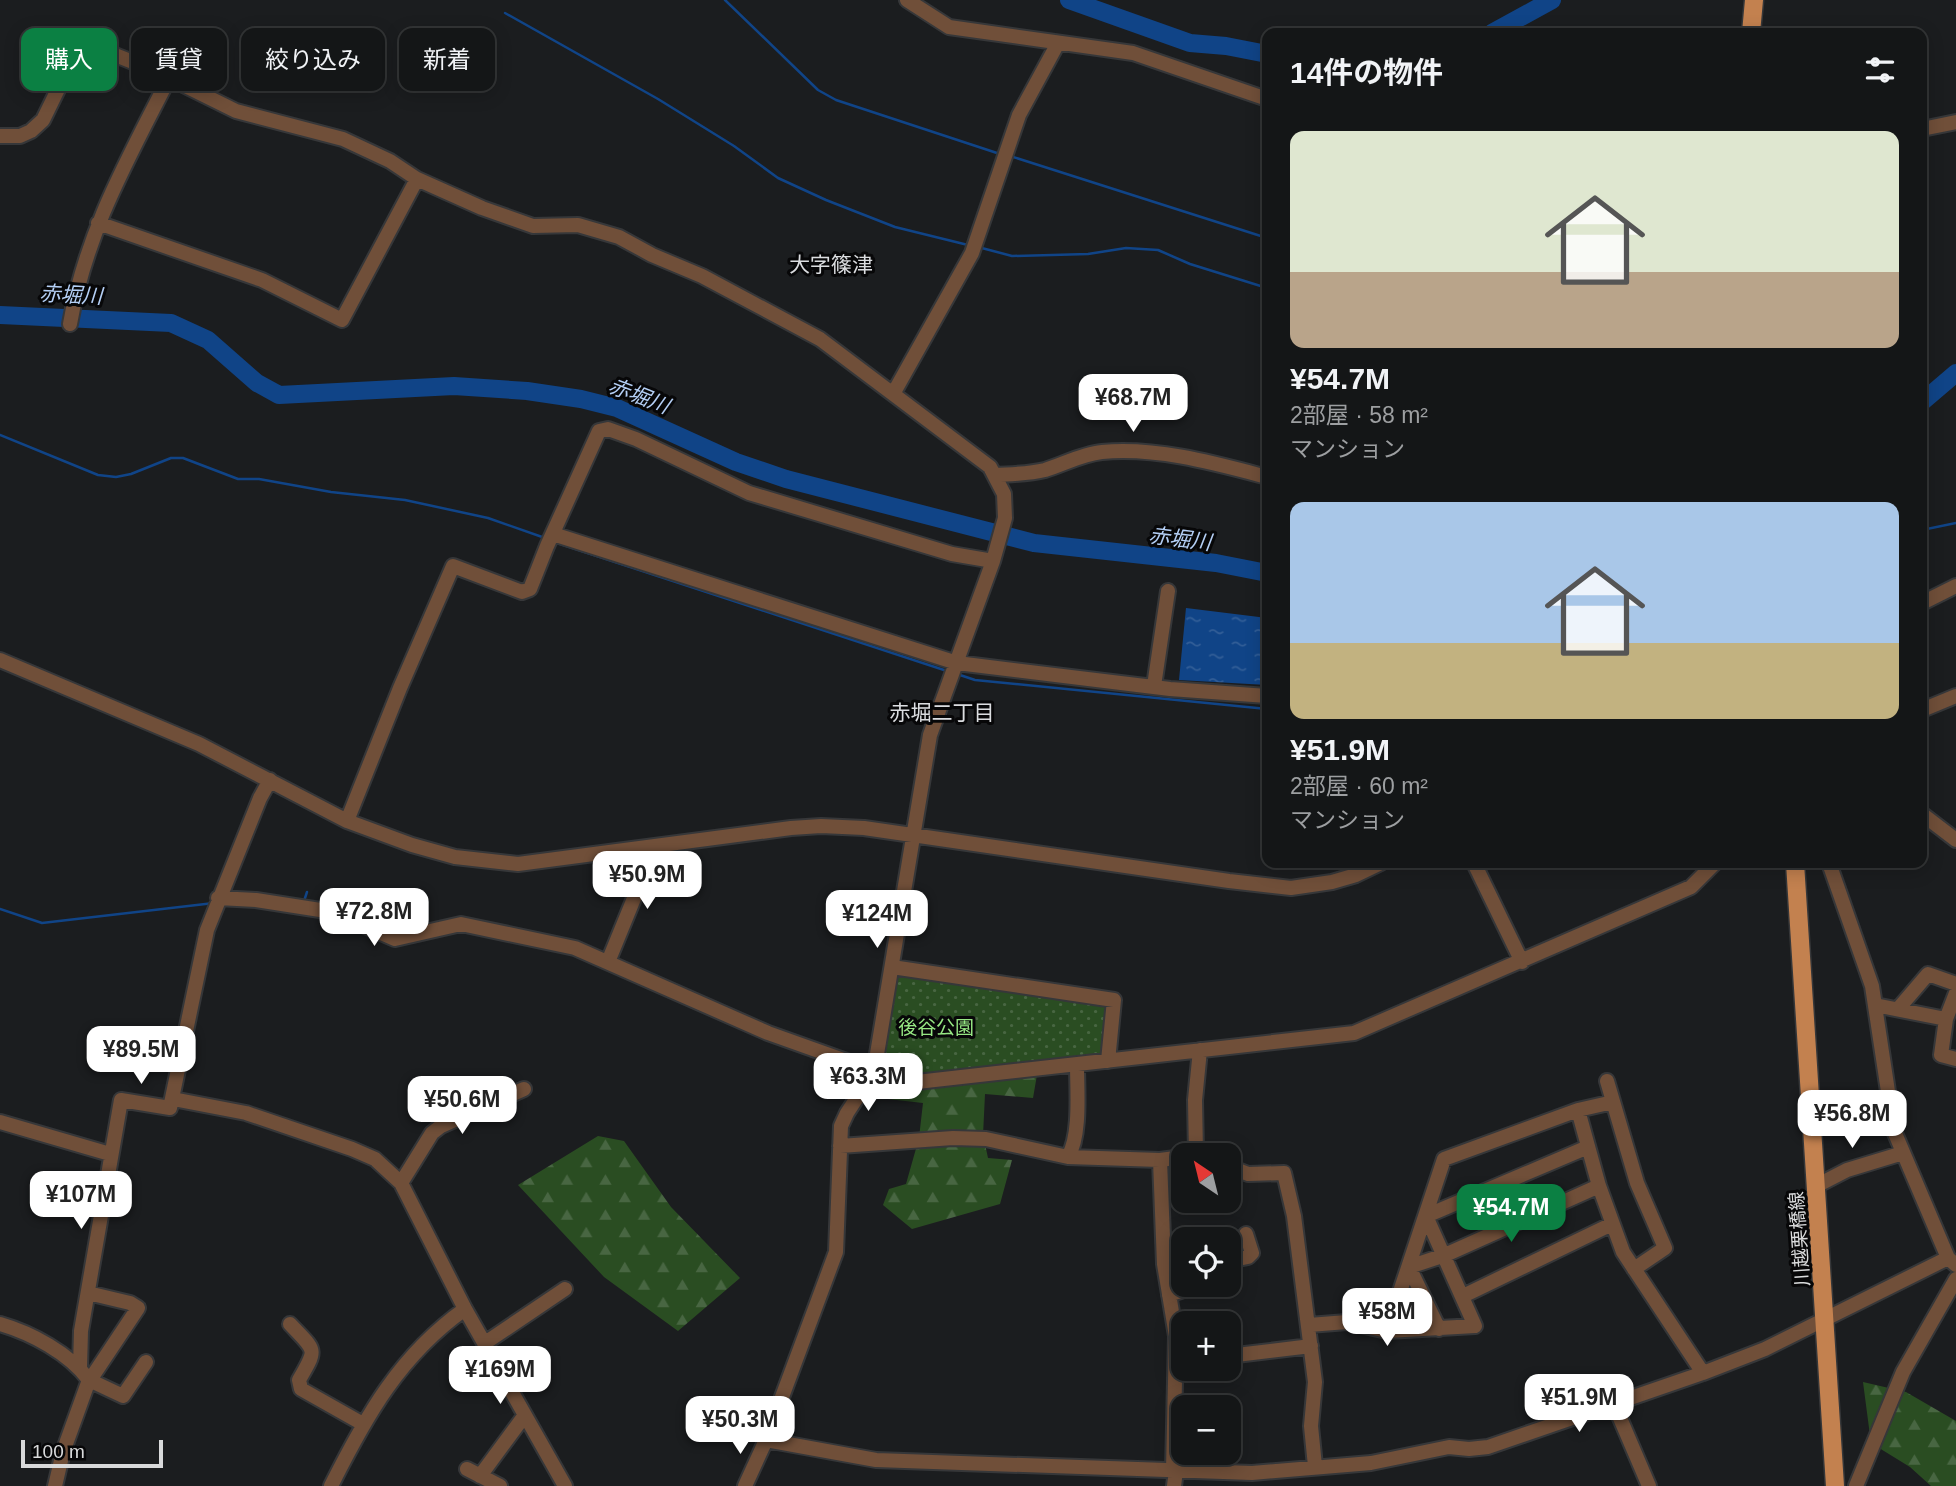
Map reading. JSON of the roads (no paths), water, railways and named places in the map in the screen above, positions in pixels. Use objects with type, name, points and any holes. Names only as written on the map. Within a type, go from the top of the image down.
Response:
[{"type":"main road","points":[[1751,28],[1754,0]]},
{"type":"main road","name":"川越栗橋線","points":[[1795,868],[1835,1486]]},
{"type":"street","points":[[907,0],[949,27],[1133,53],[1262,97]]},
{"type":"street","points":[[893,394],[972,253],[1019,115],[1058,43]]},
{"type":"street","points":[[0,136],[20,136],[31,131],[43,120],[63,79],[78,56],[105,51],[131,62]]},
{"type":"street","points":[[70,324],[98,223],[163,91]]},
{"type":"street","points":[[195,91],[236,111],[345,140],[390,161],[417,179],[482,208],[533,226],[578,225],[619,237],[652,255],[702,276],[820,339],[990,467],[1004,494],[1005,518],[993,561],[930,735],[874,1072],[841,1126],[836,1252],[766,1440],[746,1486]]},
{"type":"street","points":[[1927,128],[1956,122]]},
{"type":"street","points":[[98,223],[261,280],[342,320],[417,179]]},
{"type":"street","points":[[347,821],[400,688],[453,566],[523,592],[530,589],[599,431],[608,429],[636,439],[749,494],[952,554],[993,561]]},
{"type":"street","points":[[996,475],[1042,471],[1102,452],[1143,452],[1205,461],[1262,476]]},
{"type":"street","points":[[553,534],[957,663],[1262,695]]},
{"type":"street","points":[[1927,600],[1956,586]]},
{"type":"street","points":[[1154,685],[1168,592]]},
{"type":"street","points":[[0,660],[199,744],[347,821],[412,845],[455,857],[518,864],[821,826],[915,835],[1291,888],[1332,882],[1371,868]]},
{"type":"street","points":[[1927,708],[1956,696]]},
{"type":"street","points":[[80,1367],[81,1331],[121,1100],[170,1108],[207,930],[260,798],[270,780]]},
{"type":"street","points":[[1927,818],[1956,840]]},
{"type":"street","points":[[608,962],[655,847]]},
{"type":"street","points":[[1477,868],[1522,962]]},
{"type":"street","points":[[218,898],[256,900],[333,912],[395,939],[461,924],[575,948],[768,1033],[908,1083],[1354,1033],[1691,887],[1710,868]]},
{"type":"street","points":[[766,1440],[876,1460],[1174,1476],[1252,1474],[1315,1466],[1371,1463],[1449,1447],[1488,1447],[1765,1349],[1825,1317],[1952,1261],[1894,1131],[1872,986],[1831,868]]},
{"type":"street","points":[[892,967],[1114,1000],[1108,1061]]},
{"type":"street","points":[[1898,1009],[1927,974],[1956,984]]},
{"type":"street","points":[[1956,993],[1946,1018],[1941,1055],[1956,1059]]},
{"type":"street","points":[[1875,1004],[1946,1018]]},
{"type":"street","points":[[1196,1143],[1195,1100],[1200,1050]]},
{"type":"street","points":[[1068,1157],[1077,1119],[1077,1065]]},
{"type":"street","points":[[1607,1082],[1637,1183],[1665,1248],[1634,1269]]},
{"type":"street","points":[[401,1183],[432,1133],[441,1126],[524,1089]]},
{"type":"street","points":[[173,1099],[246,1113],[352,1149],[375,1159],[401,1183],[465,1309],[565,1486]]},
{"type":"street","points":[[1387,1331],[1444,1159],[1578,1111],[1613,1102]]},
{"type":"street","points":[[1578,1111],[1599,1186],[1623,1252],[1703,1373]]},
{"type":"street","points":[[0,1122],[110,1154]]},
{"type":"street","points":[[840,1146],[953,1138],[986,1139],[1068,1157],[1171,1159]]},
{"type":"street","points":[[1426,1216],[1588,1147]]},
{"type":"street","points":[[1816,1186],[1847,1170],[1903,1153]]},
{"type":"street","points":[[1160,1160],[1164,1264],[1176,1336],[1174,1476]]},
{"type":"street","points":[[1241,1171],[1248,1174],[1284,1173],[1294,1216],[1309,1325],[1315,1382],[1311,1426],[1315,1466]]},
{"type":"street","points":[[1409,1267],[1445,1255],[1599,1186]]},
{"type":"street","points":[[1309,1325],[1347,1322],[1387,1331],[1475,1326],[1426,1216]]},
{"type":"street","points":[[1463,1296],[1612,1224]]},
{"type":"street","points":[[1241,1258],[1252,1253],[1246,1234]]},
{"type":"street","points":[[1409,1267],[1439,1329]]},
{"type":"street","points":[[1856,1486],[1903,1372],[1956,1281]]},
{"type":"street","points":[[485,1343],[565,1289]]},
{"type":"street","points":[[55,1486],[63,1452],[89,1380],[138,1308],[88,1293]]},
{"type":"street","points":[[331,1486],[363,1424],[393,1379],[438,1329],[465,1309]]},
{"type":"street","points":[[0,1324],[35,1338],[80,1367],[89,1380],[123,1396],[146,1362]]},
{"type":"street","points":[[290,1324],[313,1349],[314,1355],[299,1380],[301,1389],[363,1424]]},
{"type":"street","points":[[1241,1354],[1311,1346]]},
{"type":"street","points":[[1614,1404],[1649,1486]]},
{"type":"street","points":[[500,1486],[473,1473],[525,1415]]},
{"type":"water","points":[[1186,608],[1262,617],[1262,685],[1179,680]]},
{"type":"waterway","points":[[725,0],[818,90],[836,100],[1000,154]]},
{"type":"waterway","points":[[1069,0],[1190,43],[1262,53]]},
{"type":"waterway","points":[[1501,28],[1552,0]]},
{"type":"waterway","points":[[505,13],[658,99],[734,146],[778,178],[895,227],[968,245]]},
{"type":"waterway","points":[[1010,156],[1262,236]]},
{"type":"waterway","points":[[978,247],[1012,256],[1088,254],[1126,248],[1158,250],[1190,264],[1262,286]]},
{"type":"waterway","name":"赤堀川","points":[[0,315],[171,323],[208,340],[257,383],[279,395],[454,386],[527,391],[581,399],[617,408],[736,462],[786,479],[1034,543],[1216,563],[1262,572]]},
{"type":"waterway","name":"赤堀川","points":[[1927,398],[1956,373]]},
{"type":"waterway","points":[[0,435],[98,475],[116,477],[171,458],[183,458],[238,479],[259,479],[331,492],[405,500],[488,518],[545,538]]},
{"type":"waterway","points":[[1927,529],[1956,523]]},
{"type":"waterway","points":[[554,542],[947,671]]},
{"type":"waterway","points":[[957,674],[975,680],[1262,709]]},
{"type":"waterway","points":[[304,901],[307,892]]},
{"type":"waterway","points":[[0,909],[42,923],[214,903]]},
{"type":"district","name":"大字篠津","points":[[831,265]]},
{"type":"district","name":"赤堀二丁目","points":[[942,713]]},
{"type":"park label","name":"後谷公園","points":[[936,1027]]}]
